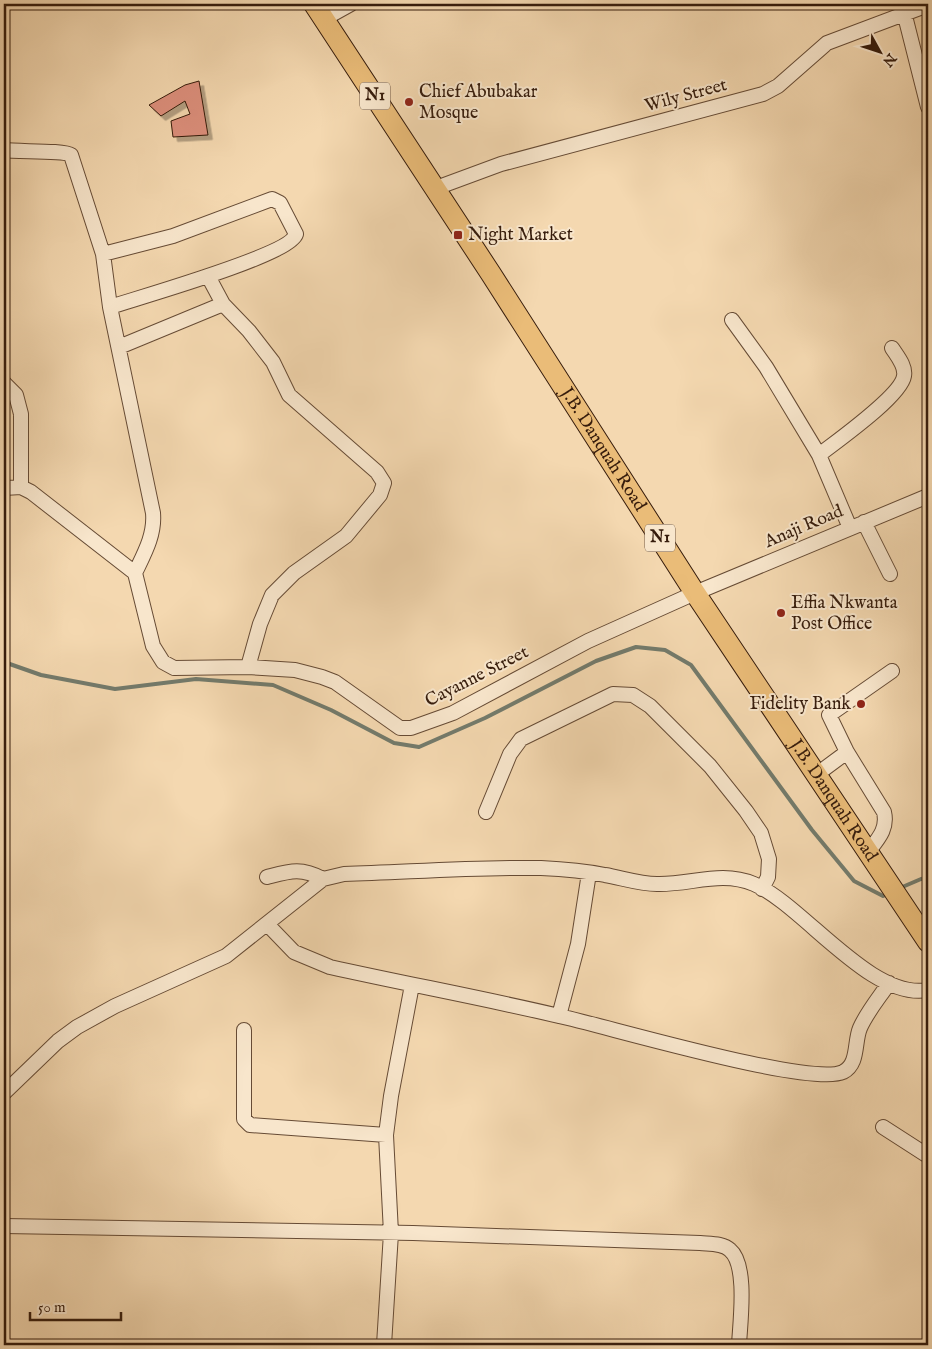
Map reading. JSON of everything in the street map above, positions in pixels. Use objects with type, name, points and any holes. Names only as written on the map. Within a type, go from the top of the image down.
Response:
[{"type":"highway","name":"J.B. Danquah Road","points":[[319,11],[436,188],[695,593],[928,942]]},
{"type":"street","points":[[319,11],[351,4]]},
{"type":"street","name":"Wily Street","points":[[436,188],[501,164],[763,94],[778,86],[827,42],[863,28],[905,16],[928,6]]},
{"type":"street","points":[[905,16],[928,107]]},
{"type":"street","points":[[4,150],[22,153],[65,152],[71,155],[103,254],[110,307],[154,522],[150,538],[135,573],[38,497],[21,487],[4,488]]},
{"type":"street","points":[[103,254],[174,236],[272,199],[279,201],[295,233],[294,239],[268,254],[208,276],[110,307]]},
{"type":"street","points":[[208,276],[223,304],[249,331],[273,362],[289,395],[377,472],[384,483],[380,495],[346,536],[294,573],[272,595],[260,624],[248,667]]},
{"type":"street","points":[[119,347],[223,304]]},
{"type":"street","points":[[732,320],[766,367],[819,455],[850,528]]},
{"type":"street","points":[[819,455],[865,419],[902,383],[904,370],[892,348]]},
{"type":"street","points":[[4,384],[16,395],[21,414],[21,487]]},
{"type":"street","name":"Anaji Road","points":[[695,593],[928,496]]},
{"type":"street","points":[[864,522],[890,574]]},
{"type":"street","name":"Cayanne Street","points":[[135,573],[153,646],[162,662],[168,666],[181,668],[248,667],[295,670],[328,679],[345,688],[400,728],[411,728],[453,713],[588,641],[695,593]]},
{"type":"street","points":[[868,852],[884,830],[886,820],[884,812],[847,752],[829,715],[892,671]]},
{"type":"street","points":[[486,812],[510,754],[521,739],[613,694],[633,695],[650,706],[710,766],[761,833],[769,859],[768,877],[762,889]]},
{"type":"street","points":[[816,775],[847,752]]},
{"type":"street","points":[[4,1094],[58,1041],[76,1027],[129,999],[226,956],[323,879],[344,874],[542,868],[589,873],[656,884],[720,877],[737,878],[762,889],[871,974],[910,990],[928,990]]},
{"type":"street","points":[[267,877],[299,870],[309,872],[323,879]]},
{"type":"street","points":[[558,1016],[578,944],[589,873]]},
{"type":"street","points":[[267,924],[282,942],[304,957],[330,967],[558,1016],[685,1048],[788,1071],[831,1075],[844,1071],[852,1064],[859,1029],[889,983]]},
{"type":"street","points":[[384,1345],[391,1234],[386,1135],[391,1096],[412,985]]},
{"type":"street","points":[[244,1030],[244,1111],[246,1123],[254,1127],[386,1135]]},
{"type":"street","points":[[883,1127],[928,1156]]},
{"type":"street","points":[[4,1226],[700,1242],[723,1245],[732,1250],[741,1271],[739,1345]]},
{"type":"building","points":[[199,81],[208,135],[173,137],[171,121],[190,114],[185,101],[161,116],[149,105],[185,85]]},
{"type":"waterway","points":[[4,662],[41,675],[115,689],[196,679],[273,685],[331,710],[394,743],[419,747],[485,718],[596,661],[636,647],[665,650],[691,665],[812,830],[854,881],[883,896],[889,893]]},
{"type":"waterway","points":[[900,888],[928,878]]},
{"type":"place","name":"Chief Abubakar Mosque","points":[[409,102]]},
{"type":"place","name":"Night Market","points":[[458,235]]},
{"type":"place","name":"Effia Nkwanta Post Office","points":[[781,613]]},
{"type":"place","name":"Fidelity Bank","points":[[861,704]]}]
